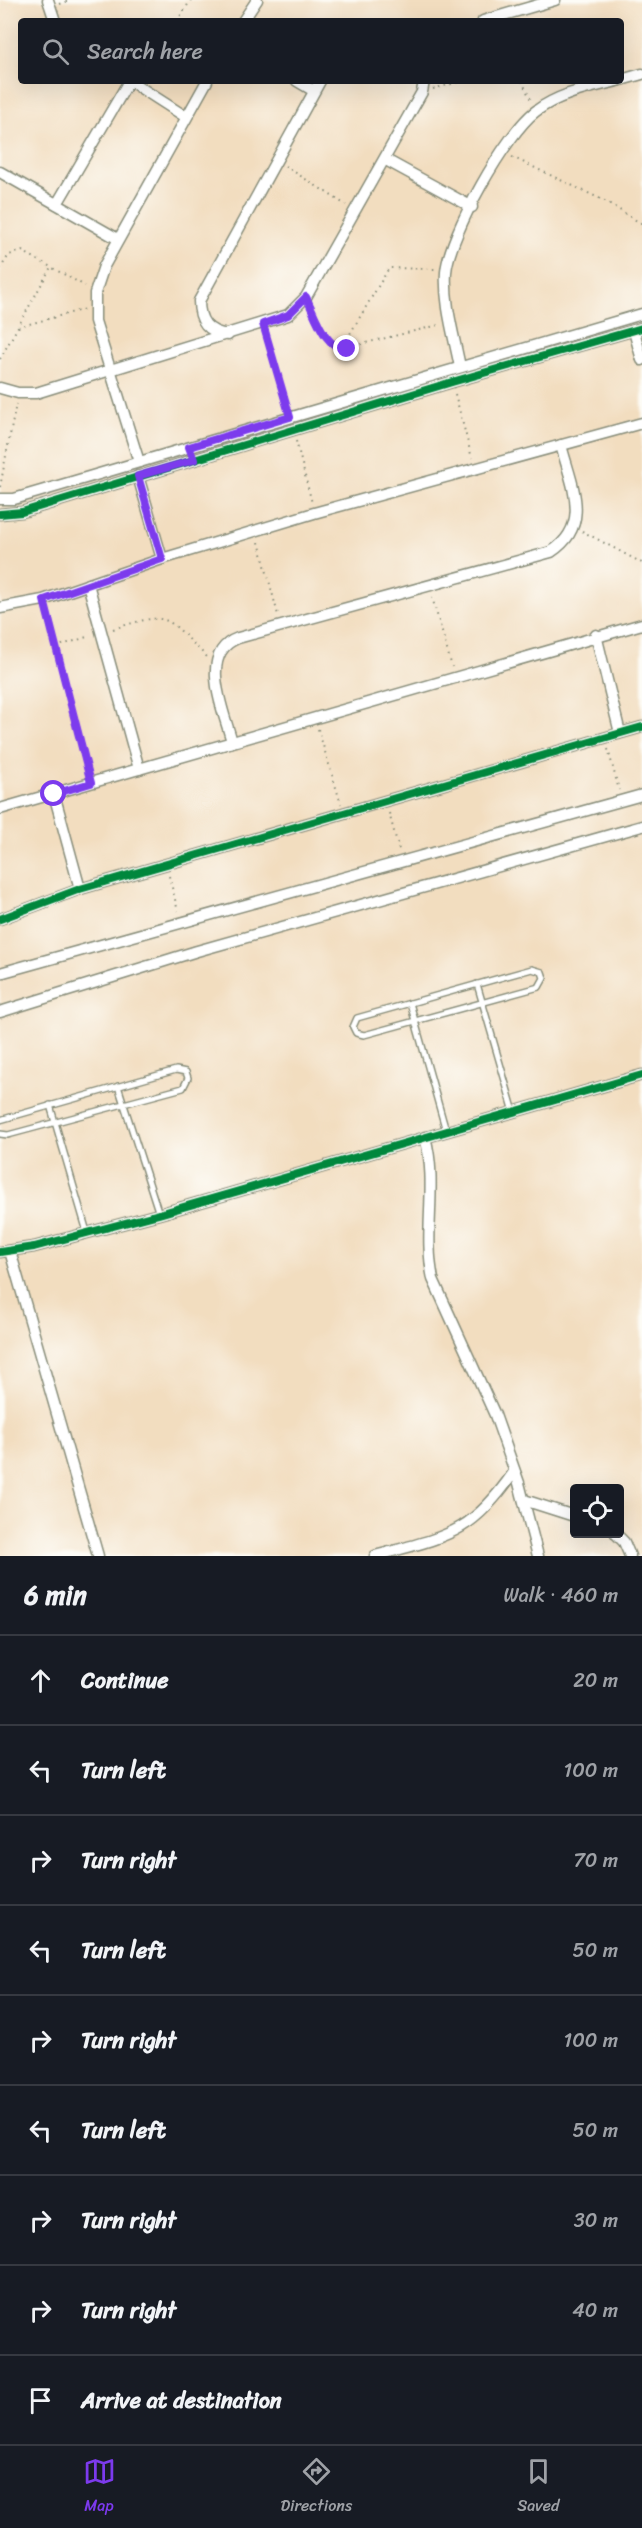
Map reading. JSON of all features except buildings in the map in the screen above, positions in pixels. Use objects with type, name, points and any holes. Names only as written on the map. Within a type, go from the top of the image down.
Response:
[{"type":"street","points":[[48,0],[54,18]]},
{"type":"street","points":[[245,18],[257,0]]},
{"type":"street","points":[[493,18],[555,0]]},
{"type":"street","points":[[624,79],[642,74]]},
{"type":"street","points":[[57,204],[128,84]]},
{"type":"street","points":[[135,84],[186,117]]},
{"type":"street","points":[[139,462],[109,372],[95,321],[95,293],[104,266],[118,238],[205,84]]},
{"type":"street","points":[[460,367],[446,291],[446,270],[451,248],[472,207],[516,130],[536,111],[560,97],[605,84]]},
{"type":"street","points":[[228,335],[215,333],[205,326],[199,314],[199,301],[317,86]]},
{"type":"street","points":[[0,388],[18,393],[36,393],[288,315],[306,297],[386,160],[423,86]]},
{"type":"street","points":[[386,160],[472,207]]},
{"type":"street","points":[[0,172],[118,238]]},
{"type":"street","points":[[0,500],[14,499],[642,314]]},
{"type":"street","points":[[0,514],[22,512],[453,382],[638,330],[642,360]]},
{"type":"street","points":[[537,344],[540,357]]},
{"type":"street","points":[[0,608],[44,600],[162,559],[256,530],[642,423]]},
{"type":"street","points":[[231,742],[214,665],[222,647],[229,641],[551,552],[569,537],[574,526],[576,504],[561,445]]},
{"type":"street","points":[[189,447],[194,460]]},
{"type":"street","points":[[138,476],[162,559]]},
{"type":"street","points":[[88,584],[139,769]]},
{"type":"street","points":[[0,809],[596,635],[642,624]]},
{"type":"street","points":[[596,635],[620,733]]},
{"type":"street","points":[[0,919],[80,889],[642,727]]},
{"type":"street","points":[[54,794],[80,889]]},
{"type":"street","points":[[0,973],[642,795]]},
{"type":"street","points":[[0,1012],[197,951],[642,826]]},
{"type":"street","points":[[98,1556],[5,1251],[34,1247],[159,1214],[642,1075]]},
{"type":"street","points":[[425,1137],[431,1170],[429,1258],[433,1279],[495,1415],[524,1500],[538,1556]]},
{"type":"street","points":[[375,1556],[446,1536],[464,1527],[496,1498],[514,1472]]},
{"type":"street","points":[[524,1500],[570,1515]]},
{"type":"street","points":[[620,1538],[630,1556]]},
{"type":"lane","points":[[532,969],[542,972],[544,978],[539,987],[364,1035],[356,1033],[353,1028],[357,1018],[477,984],[532,969]]},
{"type":"lane","points":[[477,984],[514,1112]]},
{"type":"lane","points":[[410,1003],[446,1131]]},
{"type":"lane","points":[[0,1120],[176,1070],[186,1072],[188,1078],[183,1088],[8,1136],[0,1134]]},
{"type":"lane","points":[[118,1086],[159,1214]]},
{"type":"lane","points":[[50,1105],[87,1232]]},
{"type":"path","points":[[179,18],[191,0]]},
{"type":"path","points":[[423,86],[439,84]]},
{"type":"path","points":[[523,84],[536,111]]},
{"type":"path","points":[[501,153],[605,201],[642,224]]},
{"type":"path","points":[[276,160],[356,212]]},
{"type":"path","points":[[0,269],[9,255],[17,251],[26,252],[95,293]]},
{"type":"path","points":[[0,359],[52,266]]},
{"type":"path","points":[[341,349],[389,268],[446,270]]},
{"type":"path","points":[[306,297],[331,344],[341,349],[451,322]]},
{"type":"path","points":[[18,327],[94,307]]},
{"type":"path","points":[[263,324],[290,417]]},
{"type":"path","points":[[453,382],[475,468]]},
{"type":"path","points":[[0,486],[18,393]]},
{"type":"path","points":[[294,430],[314,513]]},
{"type":"path","points":[[574,526],[642,563]]},
{"type":"path","points":[[256,530],[281,626]]},
{"type":"path","points":[[429,586],[455,676]]},
{"type":"path","points":[[44,600],[91,783]]},
{"type":"path","points":[[56,647],[151,617],[159,617],[173,625],[214,665]]},
{"type":"path","points":[[315,718],[344,813]]},
{"type":"path","points":[[606,738],[622,801]]},
{"type":"path","points":[[386,801],[402,861]]},
{"type":"path","points":[[165,865],[181,922]]},
{"type":"cycle path","points":[[0,514],[22,512],[452,382],[642,328]]},
{"type":"cycle path","points":[[0,919],[80,889],[642,727]]},
{"type":"cycle path","points":[[0,1252],[34,1247],[159,1214],[642,1075]]},
{"type":"route","points":[[54,794],[91,783],[44,600],[162,559],[138,476],[194,460],[189,447],[290,417],[263,324],[288,315],[306,297],[331,344],[347,349]]}]
